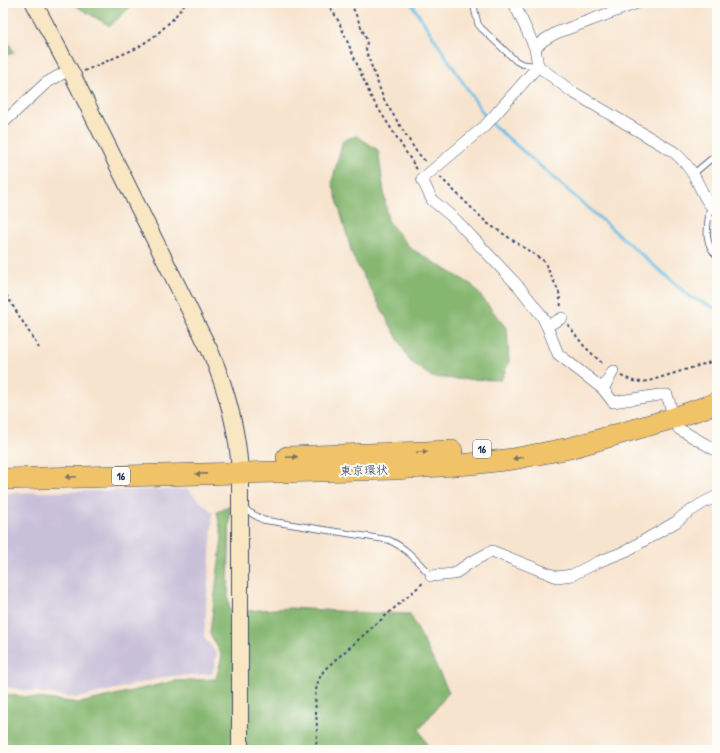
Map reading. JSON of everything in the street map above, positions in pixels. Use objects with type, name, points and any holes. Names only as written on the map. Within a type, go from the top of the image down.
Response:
[{"type":"highway","name":"東京環状","points":[[672,412],[717,389]]},
{"type":"highway","name":"東京環状","points":[[3,479],[476,450],[544,440],[717,403]]},
{"type":"highway","name":"東京環状","points":[[3,465],[239,465]]},
{"type":"street","points":[[34,3],[71,73],[211,353],[218,369],[233,422],[238,443],[240,507],[240,750]]},
{"type":"street","points":[[514,3],[535,48],[538,66],[571,91],[674,152],[681,158],[693,174],[713,208]]},
{"type":"street","points":[[535,48],[544,40],[556,33],[637,3]]},
{"type":"street","points":[[538,66],[489,122],[422,179],[432,200],[456,220],[520,288],[542,316],[548,326],[558,354],[603,389],[613,402],[659,395],[667,396],[679,429],[717,451]]},
{"type":"street","points":[[3,123],[46,83],[71,73]]},
{"type":"street","points":[[548,326],[562,318]]},
{"type":"street","points":[[603,389],[613,371]]},
{"type":"street","points":[[431,576],[454,574],[471,562],[492,551],[557,577],[572,575],[598,562],[626,551],[676,522],[702,503],[717,496]]},
{"type":"lane","points":[[473,3],[478,24],[481,28],[516,61],[522,64],[538,66]]},
{"type":"lane","points":[[693,174],[717,154]]},
{"type":"lane","points":[[713,208],[707,235],[710,250],[717,256]]},
{"type":"lane","points":[[240,507],[263,520],[389,540],[410,552],[431,576]]},
{"type":"path","points":[[71,73],[137,48],[156,35],[172,20],[186,3]]},
{"type":"path","points":[[328,3],[339,22],[371,97],[422,179]]},
{"type":"path","points":[[351,3],[367,41],[366,51],[384,100],[416,151],[432,170],[487,223],[544,261],[559,292],[562,318],[584,346],[600,362],[626,379],[636,382],[649,381],[717,360]]},
{"type":"path","points":[[3,290],[39,348]]},
{"type":"path","points":[[316,750],[317,731],[314,697],[319,677],[325,669],[431,576]]},
{"type":"shaded area","points":[[187,489],[213,513],[204,637],[217,654],[212,674],[170,676],[77,698],[3,687],[3,493]]},
{"type":"green space","points":[[71,3],[134,3],[110,26]]},
{"type":"green space","points":[[3,31],[14,53],[3,56]]},
{"type":"green space","points":[[357,136],[378,150],[388,221],[410,248],[472,285],[507,329],[509,363],[501,380],[432,377],[410,361],[353,257],[332,182],[343,140]]},
{"type":"green space","points":[[230,506],[228,595],[230,612],[291,608],[410,614],[449,692],[419,730],[430,750],[3,750],[3,694],[80,703],[175,681],[216,679],[222,656],[210,633],[222,538],[217,512]]},
{"type":"waterway","points":[[411,3],[487,119]]},
{"type":"waterway","points":[[491,123],[690,297],[717,309]]}]
